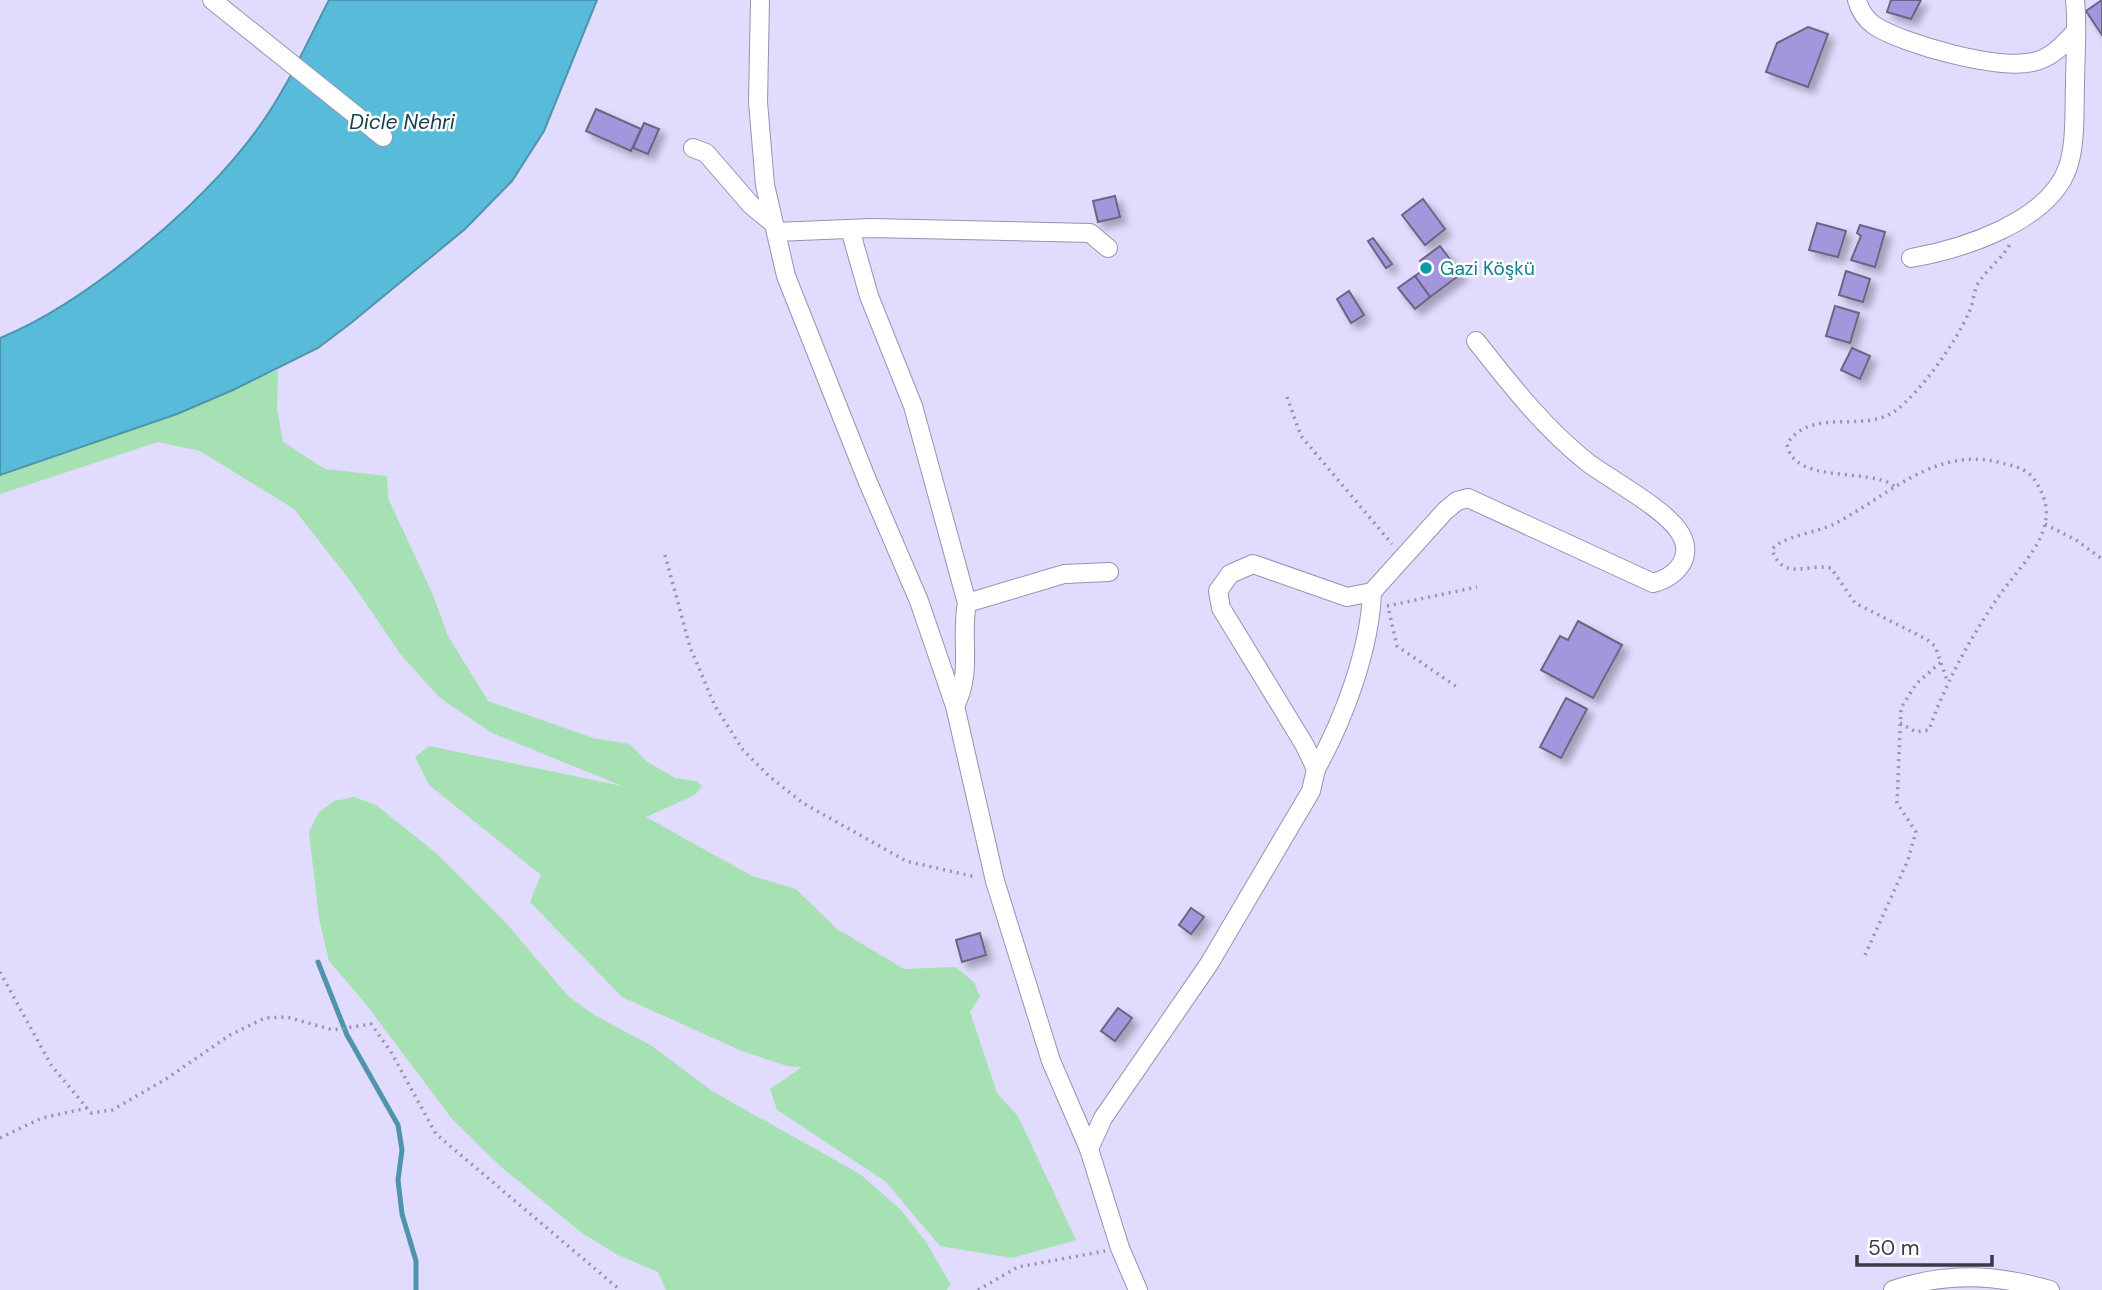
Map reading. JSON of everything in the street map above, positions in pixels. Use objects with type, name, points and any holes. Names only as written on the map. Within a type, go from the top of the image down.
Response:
[{"type":"street","points":[[212,0],[383,137]]},
{"type":"street","points":[[761,0],[758,102],[765,185],[786,276],[867,480],[919,601],[955,706],[995,881],[1051,1061],[1089,1149],[1121,1248],[1138,1290]]},
{"type":"street","points":[[1857,0],[1864,16],[1876,26],[1920,44],[1984,62],[2033,62],[2056,52],[2076,31]]},
{"type":"street","points":[[1911,258],[1949,251],[1995,234],[2053,191],[2068,167],[2074,127],[2077,1]]},
{"type":"street","points":[[693,148],[706,153],[775,228],[1090,233],[1108,248]]},
{"type":"street","points":[[850,229],[869,296],[913,406],[967,603],[964,617],[967,675],[964,689],[955,706]]},
{"type":"street","points":[[1316,769],[1221,608],[1218,591],[1230,574],[1253,564],[1347,597],[1371,592],[1445,511],[1457,501],[1468,498],[1653,583],[1666,579],[1677,571],[1685,558],[1686,546],[1673,523],[1587,462],[1551,431],[1476,341]]},
{"type":"street","points":[[967,603],[1063,574],[1109,572]]},
{"type":"street","points":[[1089,1149],[1103,1118],[1209,964],[1280,848],[1311,791],[1316,769],[1334,737],[1370,624],[1371,592]]},
{"type":"street","points":[[1893,1290],[1947,1276],[1971,1275],[2001,1278],[2050,1290]]},
{"type":"path","points":[[1895,486],[1876,476],[1821,473],[1792,457],[1787,444],[1792,436],[1816,424],[1877,420],[1894,412],[1915,394],[1954,341],[1970,310],[1977,285],[2009,247],[2010,225]]},
{"type":"path","points":[[1287,397],[1301,436],[1402,556]]},
{"type":"path","points":[[1900,723],[1916,732],[1929,730],[1963,653],[2028,557],[2045,524],[2043,493],[2032,475],[2024,469],[1995,461],[1958,458],[1939,464],[1895,486],[1832,525],[1780,542],[1772,550],[1777,563],[1784,568],[1831,568],[1855,603],[1926,639],[1935,646],[1948,683]]},
{"type":"path","points":[[2045,524],[2076,540],[2102,559]]},
{"type":"path","points":[[665,555],[690,647],[715,706],[744,750],[770,777],[803,803],[906,861],[995,881]]},
{"type":"path","points":[[1387,606],[1477,587]]},
{"type":"path","points":[[1371,592],[1387,606],[1398,646],[1457,687]]},
{"type":"path","points":[[1865,955],[1908,860],[1916,832],[1897,803],[1900,708],[1907,696],[1941,662]]},
{"type":"path","points":[[0,972],[51,1065],[91,1113],[111,1110],[166,1079],[230,1034],[265,1018],[287,1017],[333,1030],[371,1024],[391,1052],[436,1134],[620,1290]]},
{"type":"path","points":[[0,1138],[42,1118],[87,1108]]},
{"type":"path","points":[[978,1290],[1018,1267],[1121,1248]]},
{"type":"green space","points":[[278,370],[277,409],[283,442],[325,469],[387,476],[388,498],[433,595],[448,636],[488,701],[593,738],[630,744],[646,761],[675,778],[696,781],[702,786],[695,795],[646,817],[752,876],[796,889],[837,929],[904,969],[955,967],[974,982],[980,996],[970,1012],[997,1093],[1018,1116],[1076,1240],[1012,1258],[940,1246],[885,1181],[777,1110],[770,1089],[802,1067],[787,1066],[742,1051],[622,997],[530,902],[541,875],[429,785],[415,757],[429,746],[622,786],[492,733],[440,698],[401,655],[352,583],[294,509],[200,451],[158,442],[0,494],[0,475],[84,447]]},
{"type":"green space","points":[[354,797],[376,805],[436,853],[506,923],[568,996],[596,1016],[652,1046],[712,1091],[860,1174],[901,1210],[926,1242],[951,1285],[946,1290],[666,1290],[658,1272],[618,1255],[582,1233],[500,1166],[452,1119],[365,1003],[329,961],[319,919],[309,832],[318,813],[334,801]]},
{"type":"water","name":"Dicle Nehri","points":[[329,0],[597,0],[544,131],[512,181],[465,229],[351,323],[318,348],[233,390],[177,414],[0,475],[0,338],[69,301],[104,277],[140,250],[205,190],[233,160],[267,116]]},
{"type":"building","points":[[1891,0],[1921,0],[1911,19],[1887,12]]},
{"type":"building","points":[[2102,0],[2102,35],[2086,11]]},
{"type":"building","points":[[1808,27],[1828,34],[1808,87],[1766,72],[1777,43]]},
{"type":"building","points":[[596,109],[641,129],[631,151],[586,131]]},
{"type":"building","points":[[644,123],[659,129],[648,154],[633,148]]},
{"type":"building","points":[[1115,196],[1120,217],[1098,222],[1093,201]]},
{"type":"building","points":[[1423,199],[1445,229],[1425,245],[1402,215]]},
{"type":"building","points":[[1817,223],[1846,231],[1838,257],[1809,250]]},
{"type":"building","points":[[1860,225],[1885,232],[1875,267],[1851,260],[1861,236],[1857,233]]},
{"type":"building","points":[[1373,238],[1392,264],[1386,268],[1368,241]]},
{"type":"building","points":[[1440,246],[1461,274],[1430,297],[1415,276],[1426,268],[1420,261]]},
{"type":"building","points":[[1846,271],[1870,279],[1863,302],[1839,295]]},
{"type":"building","points":[[1415,276],[1430,297],[1415,309],[1398,288]]},
{"type":"building","points":[[1349,291],[1364,315],[1351,323],[1337,299]]},
{"type":"building","points":[[1835,306],[1859,313],[1850,343],[1826,336]]},
{"type":"building","points":[[1852,348],[1870,356],[1860,379],[1841,370]]},
{"type":"building","points":[[1578,621],[1622,645],[1593,698],[1541,670],[1560,636],[1568,640]]},
{"type":"building","points":[[1566,698],[1587,709],[1561,758],[1540,747]]},
{"type":"building","points":[[1191,908],[1204,917],[1191,934],[1179,925]]},
{"type":"building","points":[[980,933],[986,955],[962,962],[956,940]]},
{"type":"building","points":[[1118,1008],[1132,1018],[1115,1041],[1101,1031]]},
{"type":"waterway","points":[[318,962],[347,1035],[398,1125],[402,1150],[398,1180],[402,1214],[416,1261],[416,1290]]},
{"type":"place","name":"Gazi Köşkü","points":[[1426,268]]}]
